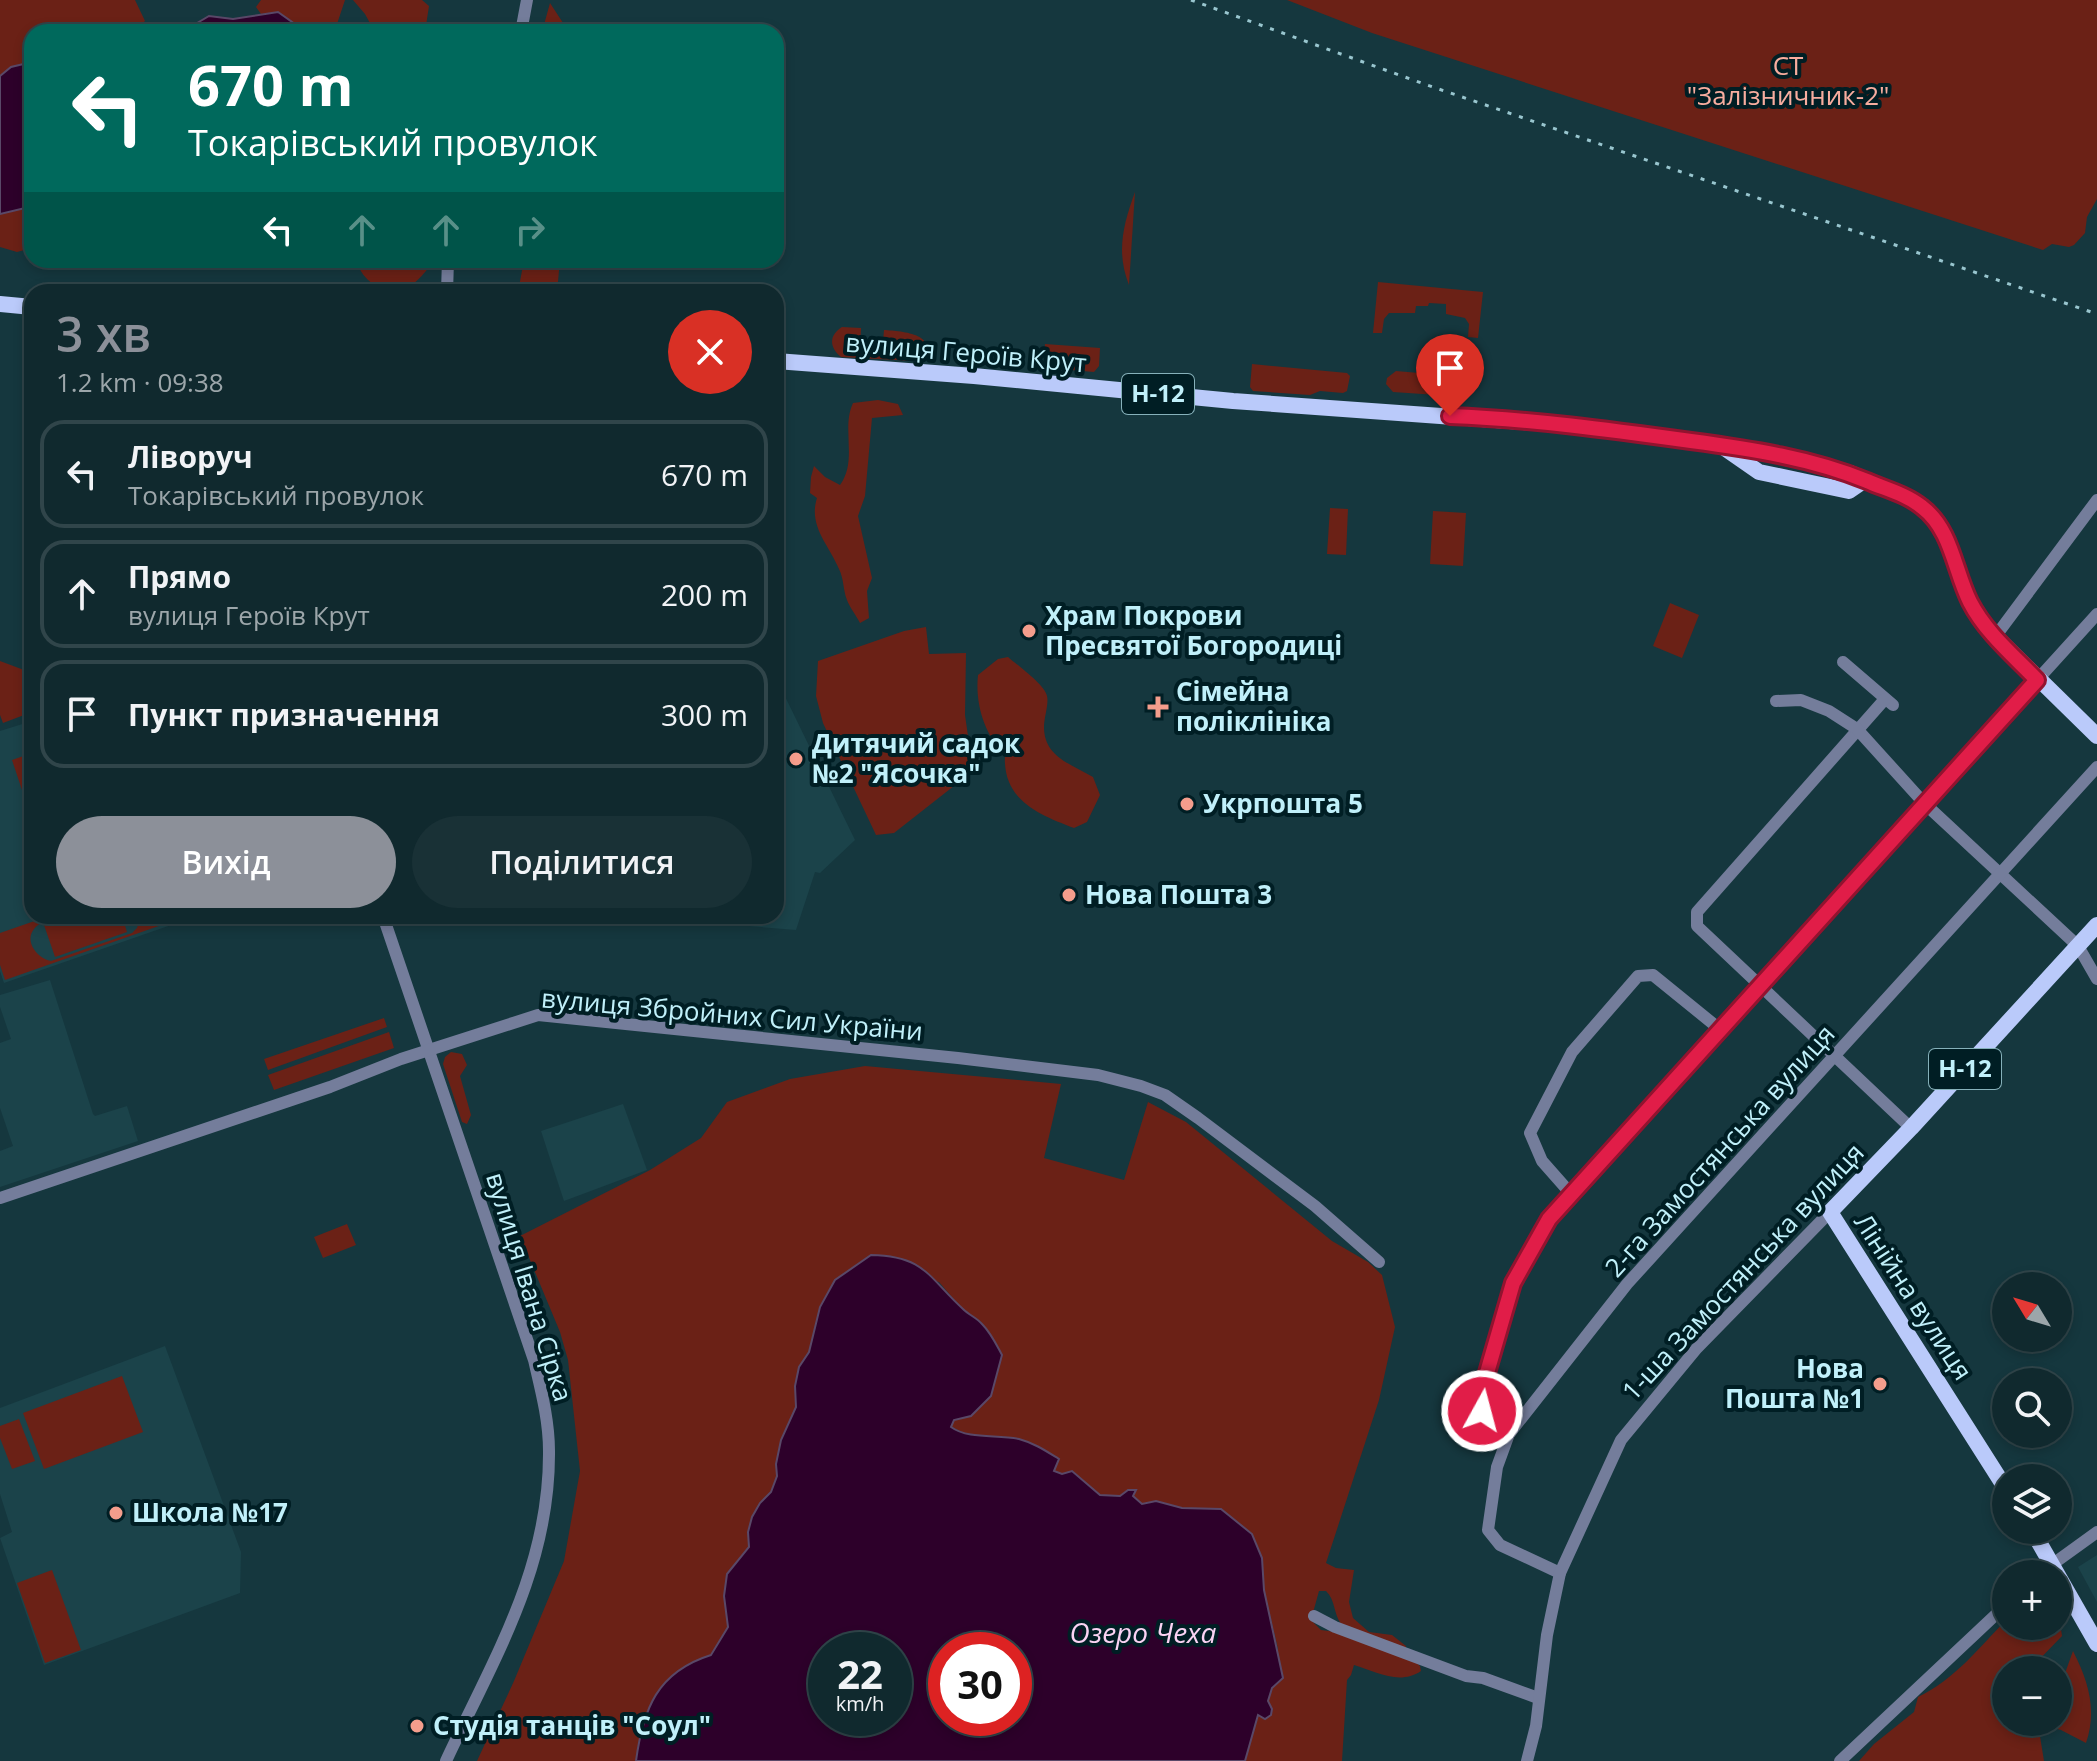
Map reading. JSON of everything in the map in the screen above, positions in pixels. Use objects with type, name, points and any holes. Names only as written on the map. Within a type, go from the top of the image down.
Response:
[{"type":"main road","points":[[0,304],[24,306]]},
{"type":"main road","name":"вулиця Героїв Крут","points":[[784,362],[1233,401],[1541,422],[1718,444],[1789,457],[1850,473],[1898,493],[1922,507],[1947,538],[1970,602],[1995,637]]},
{"type":"main road","name":"Н-12","points":[[1995,637],[2097,736]]},
{"type":"main road","name":"1-ша Замостянська вулиця","points":[[1830,1212],[2097,925]]},
{"type":"main road","name":"Лінійна вулиця","points":[[1830,1212],[1992,1467]]},
{"type":"main road","points":[[2072,1598],[2097,1644]]},
{"type":"street","points":[[522,24],[527,0]]},
{"type":"street","points":[[1995,637],[2097,500]]},
{"type":"street","points":[[1509,1434],[1482,1411],[1484,1383],[1513,1283],[1549,1219],[2097,614]]},
{"type":"street","points":[[1843,662],[1889,702],[1857,729],[1697,912],[1697,926],[1911,1128]]},
{"type":"street","points":[[1776,701],[1801,700],[1829,711],[1857,729],[1924,803],[2003,873],[2078,946],[2097,979]]},
{"type":"street","name":"2-га Замостянська вулиця","points":[[1560,1573],[1500,1545],[1488,1530],[1497,1467],[1509,1434],[1627,1284],[2097,767]]},
{"type":"street","name":"вулиця Івана Сірка","points":[[386,924],[534,1360],[547,1415],[547,1499],[537,1557],[517,1610],[446,1761]]},
{"type":"street","points":[[1572,1195],[1542,1161],[1530,1133],[1572,1052],[1638,976],[1653,975],[1722,1031]]},
{"type":"street","name":"вулиця Збройних Сил України","points":[[0,1198],[538,1015],[958,1058],[1118,1079],[1165,1095],[1315,1206],[1379,1262]]},
{"type":"street","name":"1-ша Замостянська вулиця","points":[[1527,1761],[1536,1726],[1547,1635],[1560,1573],[1621,1440],[1697,1348],[1830,1212]]},
{"type":"street","points":[[2055,1560],[2097,1532]]},
{"type":"street","points":[[1314,1616],[1335,1627],[1466,1676],[1483,1678],[1538,1698]]},
{"type":"street","points":[[1840,1761],[1992,1618]]},
{"type":"shaded area","name":"Дитячий садок №2 \"Ясочка\"","points":[[784,694],[855,840],[820,873],[815,872],[796,930],[723,924],[784,924]]},
{"type":"shaded area","points":[[24,724],[24,924],[174,924],[4,983],[0,971],[0,731]]},
{"type":"shaded area","points":[[50,980],[93,1114],[95,1116],[127,1106],[138,1141],[0,1187],[0,1151],[13,1146],[0,1108],[0,1043],[11,1039],[0,1007],[0,995]]},
{"type":"shaded area","points":[[623,1104],[647,1170],[564,1201],[541,1131]]},
{"type":"shaded area","name":"Школа №17","points":[[165,1346],[241,1552],[240,1593],[44,1665],[0,1538],[12,1532],[0,1494],[0,1408]]},
{"type":"shaded area","points":[[2097,1555],[2097,1602],[2078,1567]]},
{"type":"green space","points":[[0,0],[135,0],[145,21],[142,24],[24,24],[24,64],[11,67],[0,76]]},
{"type":"green space","points":[[261,0],[345,0],[337,24],[290,24],[292,22],[278,12],[261,14],[256,7]]},
{"type":"green space","points":[[353,0],[422,0],[429,6],[426,24],[370,24]]},
{"type":"green space","name":"СТ \"Залізничник-2\"","points":[[1287,0],[2097,0],[2097,199],[2087,217],[2085,233],[2074,245],[2052,244],[2043,250],[1372,33]]},
{"type":"green space","points":[[550,3],[564,24],[544,24]]},
{"type":"green space","points":[[1135,192],[1129,285],[1122,250],[1127,216]]},
{"type":"green space","points":[[24,208],[24,250],[17,252],[0,247],[0,214]]},
{"type":"green space","points":[[360,268],[428,268],[412,284],[374,284]]},
{"type":"green space","points":[[522,268],[559,268],[558,284],[520,284]]},
{"type":"green space","points":[[1378,282],[1483,292],[1478,338],[1468,337],[1469,324],[1465,318],[1446,314],[1446,304],[1429,303],[1428,306],[1416,306],[1415,313],[1389,313],[1384,319],[1382,333],[1373,333]]},
{"type":"green space","points":[[842,327],[861,328],[860,352],[882,353],[884,330],[910,333],[924,340],[926,345],[915,361],[841,357],[832,341]]},
{"type":"green space","points":[[1045,344],[1100,348],[1099,366],[1094,372],[1048,368],[1044,361]]},
{"type":"green space","points":[[1252,364],[1347,373],[1350,376],[1347,391],[1320,391],[1310,395],[1253,391],[1250,387]]},
{"type":"green space","points":[[1396,371],[1454,376],[1461,382],[1461,389],[1452,396],[1393,392],[1386,384],[1387,378]]},
{"type":"green space","points":[[878,400],[898,404],[903,415],[872,418],[865,496],[858,516],[872,578],[867,591],[869,618],[860,623],[848,603],[841,573],[817,526],[817,498],[810,493],[811,477],[814,466],[840,485],[848,465],[848,423],[853,403]]},
{"type":"green space","points":[[1330,508],[1348,509],[1346,555],[1327,554]]},
{"type":"green space","points":[[1433,511],[1466,513],[1463,566],[1430,564]]},
{"type":"green space","points":[[1670,603],[1699,615],[1682,658],[1653,646]]},
{"type":"green space","points":[[926,627],[929,654],[966,653],[965,715],[973,771],[894,833],[876,835],[823,723],[816,696],[818,661],[904,631]]},
{"type":"green space","points":[[1008,657],[1045,691],[1044,727],[1049,746],[1060,758],[1093,777],[1100,795],[1087,822],[1074,828],[1036,811],[1016,794],[1009,783],[1005,754],[982,718],[978,675],[998,659]]},
{"type":"green space","points":[[0,661],[24,670],[24,715],[3,723],[0,715]]},
{"type":"green space","points":[[24,756],[24,789],[22,790],[12,760]]},
{"type":"green space","points":[[26,924],[40,924],[31,936],[32,947],[40,956],[51,961],[132,933],[138,924],[164,924],[5,980],[0,965],[0,933]]},
{"type":"green space","points":[[124,924],[127,932],[55,957],[44,925]]},
{"type":"green space","points":[[384,1018],[387,1027],[268,1070],[264,1059]]},
{"type":"green space","points":[[389,1032],[394,1048],[274,1090],[268,1075]]},
{"type":"green space","points":[[451,1052],[462,1054],[467,1065],[460,1076],[471,1115],[467,1124],[462,1122],[443,1064]]},
{"type":"green space","points":[[865,1066],[1061,1084],[1044,1158],[1124,1180],[1148,1102],[1186,1122],[1332,1241],[1368,1262],[1382,1275],[1395,1327],[1379,1400],[1326,1563],[1336,1568],[1354,1570],[1349,1602],[1353,1618],[1369,1632],[1392,1635],[1406,1646],[1405,1652],[1420,1666],[1421,1671],[1396,1677],[1354,1665],[1347,1680],[1342,1761],[1245,1761],[1258,1715],[1272,1709],[1268,1701],[1278,1649],[1264,1590],[1262,1558],[1252,1534],[1221,1509],[1182,1508],[1156,1501],[1142,1504],[1133,1496],[1135,1491],[1128,1490],[1120,1496],[1100,1495],[1072,1471],[1062,1474],[1053,1470],[1059,1460],[1035,1445],[1019,1439],[966,1433],[951,1426],[954,1420],[971,1416],[991,1396],[1002,1355],[981,1322],[963,1310],[939,1282],[852,1269],[835,1280],[820,1307],[809,1352],[799,1367],[795,1386],[796,1407],[781,1440],[777,1475],[771,1492],[760,1503],[748,1532],[749,1546],[727,1574],[724,1596],[728,1627],[711,1656],[678,1672],[656,1695],[643,1726],[636,1761],[477,1761],[564,1561],[580,1471],[568,1360],[560,1332],[520,1236],[650,1170],[701,1138],[727,1102],[790,1079]],"holes":[[[1319,1591],[1326,1591],[1341,1624],[1336,1632],[1321,1630],[1311,1620]]]},
{"type":"green space","points":[[347,1224],[356,1245],[323,1258],[314,1237]]},
{"type":"green space","points":[[122,1376],[143,1432],[44,1469],[23,1413]]},
{"type":"green space","points":[[19,1419],[35,1461],[12,1469],[0,1438],[0,1426]]},
{"type":"green space","points":[[52,1570],[81,1650],[45,1663],[17,1583]]},
{"type":"green space","points":[[1992,1635],[1992,1640],[2058,1640],[2043,1656],[1992,1656],[1992,1736],[2040,1736],[2044,1761],[1859,1761],[1874,1744],[1914,1712],[1918,1697],[1955,1672]]},
{"type":"green space","points":[[2073,1651],[2090,1697],[2091,1719],[2086,1743],[2072,1736]]},
{"type":"water","points":[[278,12],[292,22],[196,24],[209,16],[233,19]]},
{"type":"water","points":[[24,64],[24,208],[0,214],[0,76],[11,67]]},
{"type":"water","name":"Озеро Чеха","points":[[871,1255],[889,1256],[915,1264],[980,1322],[1002,1355],[991,1396],[971,1416],[954,1420],[951,1427],[966,1434],[1011,1438],[1035,1445],[1059,1459],[1054,1471],[1062,1474],[1072,1471],[1100,1495],[1120,1496],[1128,1490],[1136,1490],[1133,1496],[1142,1504],[1156,1501],[1182,1508],[1221,1509],[1252,1534],[1262,1558],[1264,1590],[1283,1678],[1272,1688],[1268,1701],[1271,1715],[1265,1719],[1258,1715],[1245,1761],[636,1761],[643,1725],[656,1695],[677,1671],[711,1655],[728,1627],[724,1596],[727,1574],[749,1547],[748,1532],[752,1517],[771,1492],[777,1476],[781,1440],[796,1407],[795,1386],[799,1367],[809,1352],[820,1307],[835,1280]]},
{"type":"railway","points":[[1191,0],[1427,85],[2097,314]]},
{"type":"place","name":"Храм Покрови Пресвятої Богородиці","points":[[1029,631]]},
{"type":"place","name":"Сімейна поліклініка","points":[[1158,707]]},
{"type":"place","name":"Дитячий садок №2 \"Ясочка\"","points":[[796,759]]},
{"type":"place","name":"Укрпошта 5","points":[[1187,804]]},
{"type":"place","name":"Нова Пошта 3","points":[[1069,895]]},
{"type":"place","name":"Нова Пошта №1","points":[[1880,1384]]},
{"type":"place","name":"Школа №17","points":[[116,1513]]},
{"type":"place","name":"Студія танців \"Соул\"","points":[[417,1726]]},
{"type":"route","points":[[1450,416],[1541,422],[1718,444],[1789,457],[1850,473],[1898,493],[1922,507],[1935,520],[1947,538],[1970,602],[1988,629],[2037,680],[1549,1219],[1513,1283],[1484,1383],[1482,1411]]}]
